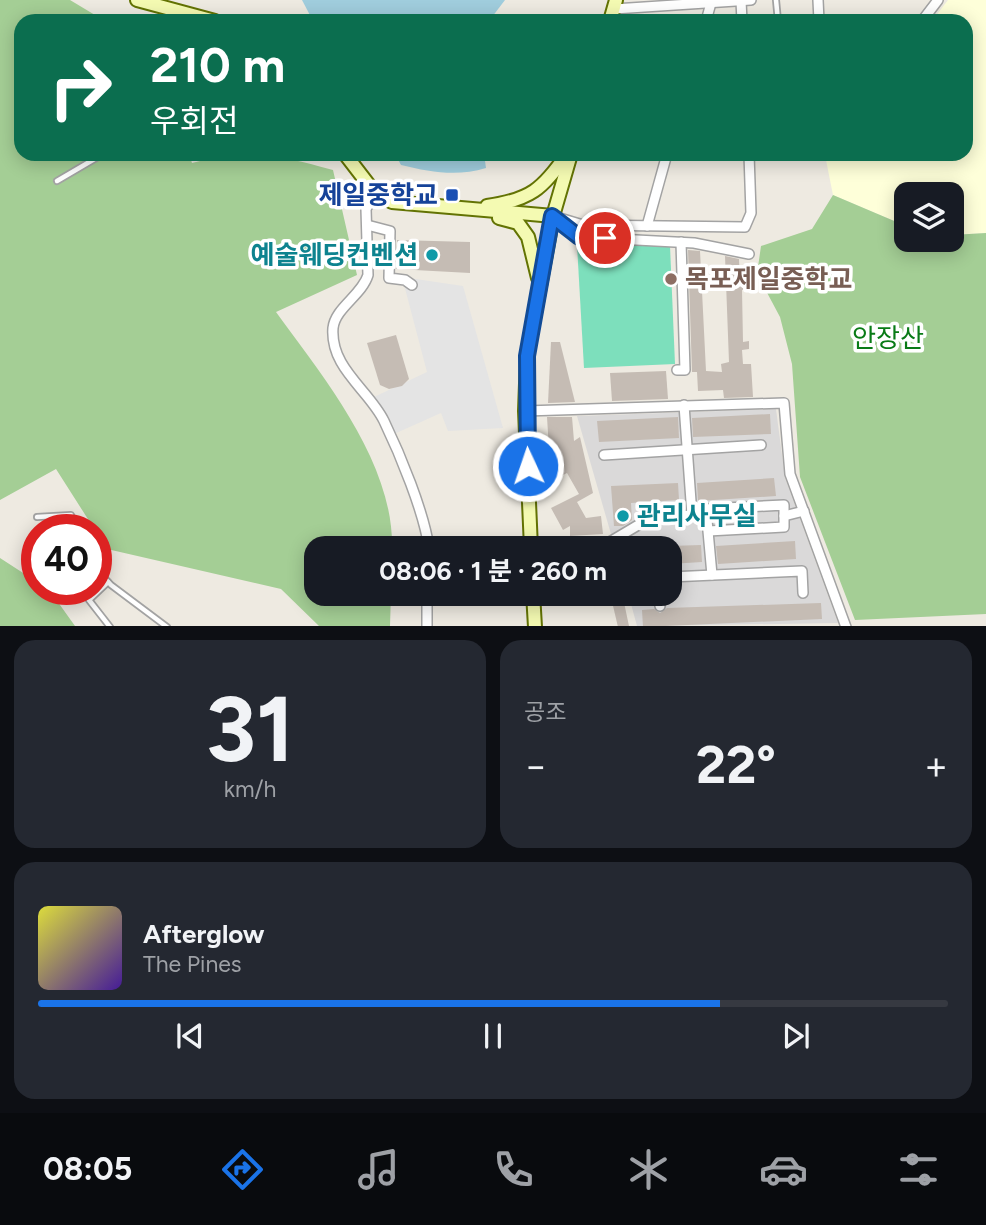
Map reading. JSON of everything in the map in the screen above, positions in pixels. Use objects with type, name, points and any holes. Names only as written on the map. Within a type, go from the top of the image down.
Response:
[{"type":"street","points":[[137,0],[189,14]]},
{"type":"street","points":[[613,12],[630,8],[751,0]]},
{"type":"street","points":[[927,14],[938,0]]},
{"type":"street","points":[[708,14],[711,3]]},
{"type":"street","points":[[351,161],[376,193],[409,205],[552,216],[583,225],[745,228],[751,213],[749,161]]},
{"type":"street","points":[[464,209],[517,202],[549,180],[564,161]]},
{"type":"street","points":[[533,536],[525,411],[527,356],[552,216],[567,161]]},
{"type":"street","points":[[647,226],[665,161]]},
{"type":"street","points":[[376,193],[366,209],[368,275],[365,283],[335,322],[334,342],[355,385],[384,421],[425,536]]},
{"type":"street","points":[[464,209],[518,223],[532,249],[539,290]]},
{"type":"street","points":[[552,216],[579,237],[681,242],[749,254]]},
{"type":"street","points":[[367,225],[390,231],[389,278],[404,280],[412,285]]},
{"type":"street","points":[[677,370],[685,370],[681,242]]},
{"type":"street","points":[[525,411],[785,403],[790,474],[846,626]]},
{"type":"street","points":[[684,405],[692,515]]},
{"type":"street","points":[[604,455],[761,446]]},
{"type":"street","points":[[708,531],[785,527],[784,505],[706,509],[707,514],[708,531],[712,575]]},
{"type":"street","points":[[784,516],[804,511]]},
{"type":"street","points":[[620,536],[650,518],[707,514]]},
{"type":"street","points":[[682,576],[802,571],[803,593]]},
{"type":"street","points":[[427,606],[427,626]]},
{"type":"street","points":[[534,606],[538,626]]},
{"type":"street","points":[[530,626],[534,612]]},
{"type":"lane","points":[[57,181],[91,161]]},
{"type":"lane","points":[[112,585],[167,626]]},
{"type":"lane","points":[[93,605],[110,626]]},
{"type":"shaded area","points":[[948,0],[986,0],[986,233],[964,234],[964,182],[894,182],[894,221],[833,195],[826,161],[973,161],[973,14],[937,14]]},
{"type":"shaded area","points":[[402,277],[463,286],[503,428],[448,431],[441,413],[394,434],[374,397],[427,372]]},
{"type":"shaded area","points":[[776,409],[785,478],[838,623],[637,626],[632,606],[682,606],[682,536],[612,536],[577,416]]},
{"type":"green space","points":[[0,0],[70,0],[93,14],[14,14],[14,161],[300,161],[333,170],[357,275],[276,312],[334,393],[369,453],[390,516],[391,536],[304,536],[304,606],[391,606],[390,626],[319,626],[281,589],[112,550],[112,514],[85,514],[56,469],[0,500]]},
{"type":"green space","name":"안장산","points":[[833,195],[894,221],[894,252],[964,252],[964,234],[986,233],[986,614],[855,620],[800,477],[792,364],[780,317],[757,274],[761,246],[812,229]]},
{"type":"green space","points":[[585,242],[670,246],[675,364],[584,368],[577,245]]},
{"type":"green space","points":[[0,558],[21,572],[21,605],[60,605],[75,626],[0,626]]},
{"type":"water","points":[[302,0],[505,0],[494,14],[309,14]]},
{"type":"water","points":[[399,161],[485,161],[486,168],[454,173],[401,165]]},
{"type":"building","name":"예술웨딩컨벤션","points":[[397,240],[470,242],[470,273],[396,269]]},
{"type":"building","points":[[688,250],[700,251],[706,371],[722,372],[721,364],[729,362],[725,256],[739,259],[740,284],[754,283],[755,287],[742,290],[743,342],[749,341],[749,349],[742,350],[743,364],[751,364],[753,397],[724,398],[723,390],[698,391],[697,372],[692,372]]},
{"type":"building","points":[[396,335],[409,379],[402,386],[389,389],[380,385],[367,343]]},
{"type":"building","points":[[551,342],[560,342],[575,402],[548,403]]},
{"type":"building","points":[[666,371],[668,399],[612,401],[610,373]]},
{"type":"building","points":[[770,414],[771,434],[693,437],[692,418]]},
{"type":"building","points":[[547,417],[572,417],[574,441],[580,437],[593,493],[577,502],[586,518],[601,516],[603,534],[570,536],[570,526],[563,530],[551,508],[579,494],[567,473],[551,481]]},
{"type":"building","points":[[678,417],[679,438],[599,442],[597,421]]},
{"type":"building","points":[[774,478],[776,496],[698,501],[697,483]]},
{"type":"building","points":[[678,483],[679,500],[631,503],[632,520],[623,526],[614,526],[611,486]]},
{"type":"building","points":[[795,541],[796,559],[718,564],[716,546]]},
{"type":"building","points":[[701,545],[702,562],[682,563],[682,546]]},
{"type":"building","points":[[821,603],[822,619],[643,626],[642,610],[654,609],[660,613],[667,608]]},
{"type":"building","points":[[613,606],[625,606],[629,626],[618,626]]},
{"type":"place","name":"제일중학교","points":[[452,195]]},
{"type":"place","name":"예술웨딩컨벤션","points":[[432,255]]},
{"type":"place","name":"목포제일중학교","points":[[671,279]]},
{"type":"place","name":"관리사무실","points":[[623,516]]},
{"type":"route","points":[[528,466],[525,411],[527,356],[552,216],[579,237],[605,238]]}]
